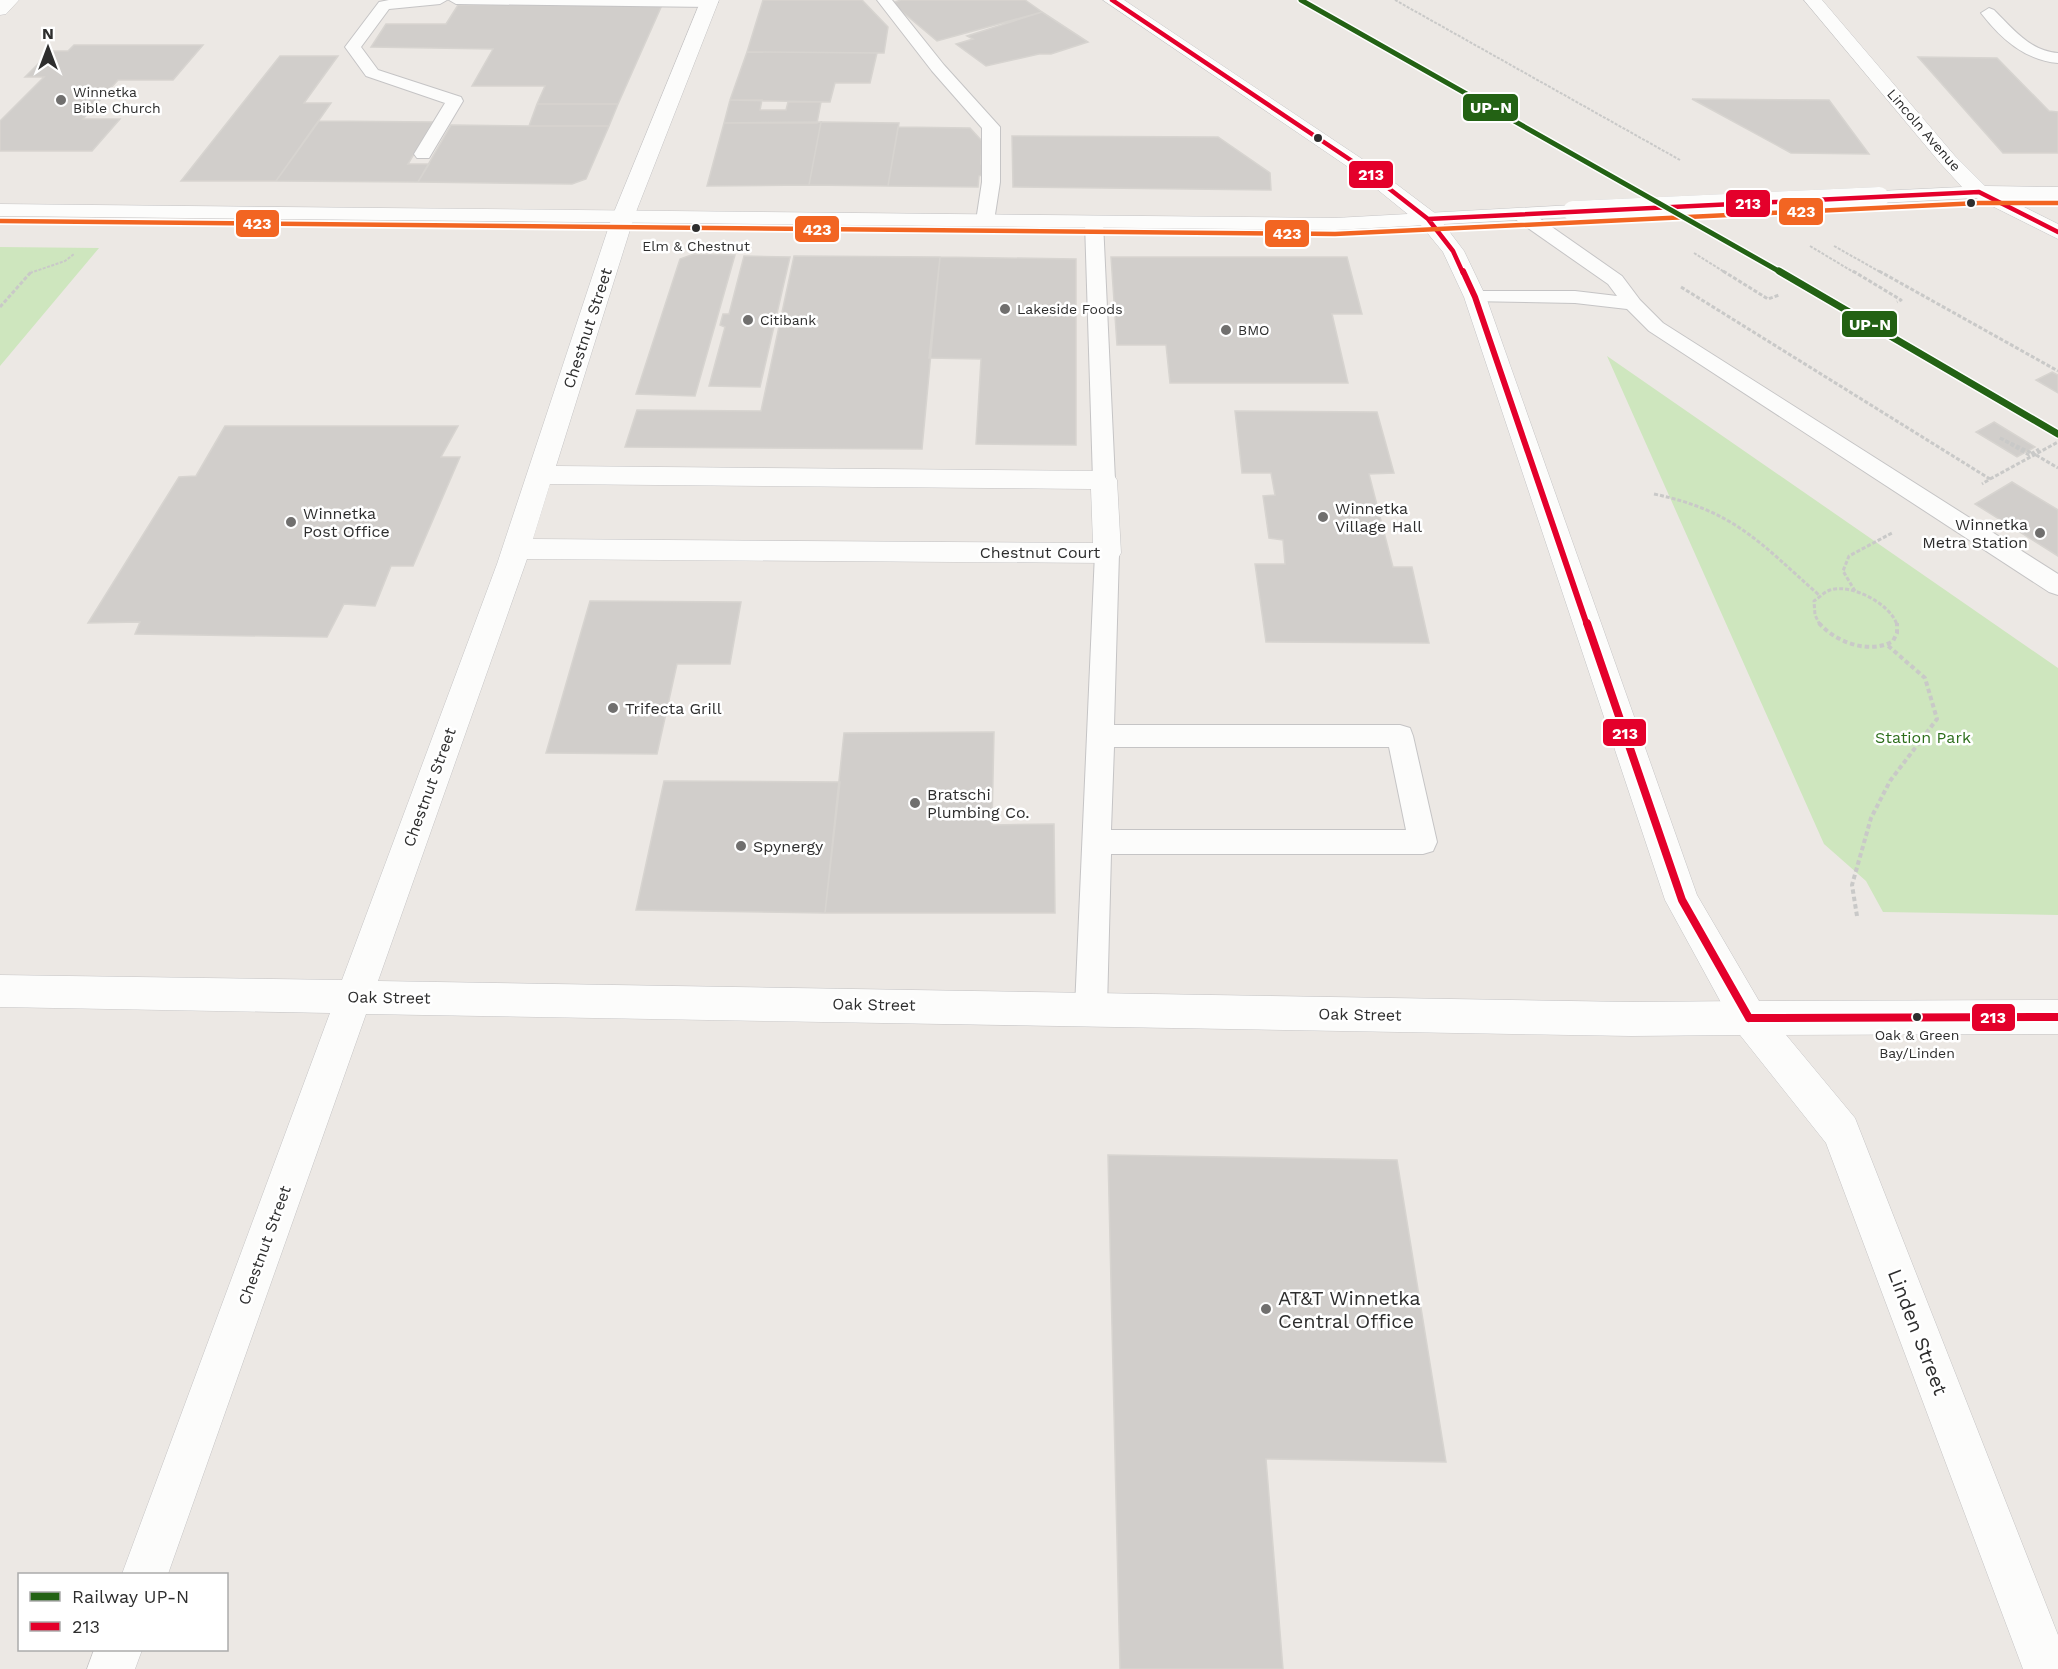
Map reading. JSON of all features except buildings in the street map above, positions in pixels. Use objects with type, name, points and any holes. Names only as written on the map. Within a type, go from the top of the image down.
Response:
[{"type":"street","points":[[0,10],[10,0]]},
{"type":"street","name":"Linden Street","points":[[1112,0],[1364,169],[1428,219],[1453,251],[1475,297],[1682,900],[1749,1018],[1841,1131],[2047,1669]]},
{"type":"street","name":"Lincoln Avenue","points":[[1813,0],[1948,160],[1979,192],[2058,232]]},
{"type":"street","name":"Chestnut Street","points":[[146,1573],[516,549],[623,217],[710,1]]},
{"type":"street","points":[[0,210],[1335,224],[1979,192],[2058,193]]},
{"type":"street","points":[[540,475],[1104,480]]},
{"type":"street","name":"Chestnut Court","points":[[516,549],[1107,553],[1104,480]]},
{"type":"street","name":"Oak Street","points":[[0,991],[1090,1008],[1619,1019],[2058,1017]]},
{"type":"street","points":[[111,1669],[118,1651]]},
{"type":"lane","points":[[423,154],[455,101],[372,73],[353,47],[384,5],[440,0]]},
{"type":"lane","points":[[456,0],[710,1]]},
{"type":"lane","points":[[884,0],[938,68],[991,127],[991,182],[985,221]]},
{"type":"lane","points":[[1989,13],[2028,52],[2052,58],[2058,70]]},
{"type":"lane","points":[[1522,215],[1615,280],[1633,304],[1656,327],[2058,586]]},
{"type":"lane","points":[[1094,222],[1104,480]]},
{"type":"lane","points":[[1475,297],[1575,297],[1633,304]]},
{"type":"lane","points":[[1090,1008],[1107,553]]},
{"type":"lane","points":[[1097,843],[1423,842],[1400,736],[1101,736]]},
{"type":"path","points":[[1801,241],[1901,300],[1897,302]]},
{"type":"path","points":[[0,307],[30,272],[47,264],[67,261],[79,248]]},
{"type":"path","points":[[1694,252],[1768,299],[1779,295]]},
{"type":"path","points":[[2039,449],[2029,455],[2000,438],[2036,455],[2058,468]]},
{"type":"path","points":[[2016,466],[2058,442]]},
{"type":"path","points":[[1654,494],[1684,500],[1726,519],[1760,540],[1819,595]]},
{"type":"path","points":[[1855,591],[1843,571],[1849,556],[1888,534],[1941,511]]},
{"type":"path","points":[[1829,590],[1855,591],[1882,604],[1897,622],[1898,632],[1894,639],[1886,645],[1861,647],[1834,637],[1816,619],[1814,601],[1819,595],[1829,590]]},
{"type":"path","points":[[1857,916],[1852,885],[1871,818],[1890,780],[1938,719],[1925,678],[1886,645]]},
{"type":"green space","points":[[0,247],[99,248],[0,366]]},
{"type":"green space","name":"Station Park","points":[[1607,356],[2058,668],[2058,915],[1883,912],[1866,881],[1824,844]]},
{"type":"rail line","name":"UP-N","points":[[1301,0],[1748,253],[2058,434]]},
{"type":"transit line","name":"213","points":[[1112,0],[1364,169],[1428,219],[1453,251],[1475,297],[1682,900],[1749,1018]]},
{"type":"transit line","name":"213","points":[[1428,219],[1979,192],[2058,232]]},
{"type":"transit line","name":"423","points":[[0,221],[1335,234],[1979,203],[2058,203]]},
{"type":"transit line","name":"213","points":[[1749,1018],[2058,1017]]},
{"type":"place","name":"Winnetka Bible Church","points":[[61,100]]},
{"type":"place","name":"Elm & Chestnut","points":[[696,228]]},
{"type":"place","name":"Lakeside Foods","points":[[1005,309]]},
{"type":"place","name":"Citibank","points":[[748,320]]},
{"type":"place","name":"BMO","points":[[1226,330]]},
{"type":"place","name":"Winnetka Village Hall","points":[[1323,517]]},
{"type":"place","name":"Winnetka Post Office","points":[[291,522]]},
{"type":"place","name":"Winnetka Metra Station","points":[[2040,533]]},
{"type":"place","name":"Trifecta Grill","points":[[613,708]]},
{"type":"place","name":"Bratschi Plumbing Co.","points":[[915,803]]},
{"type":"place","name":"Spynergy","points":[[741,846]]},
{"type":"place","name":"Oak & Green Bay/Linden","points":[[1917,1017]]},
{"type":"place","name":"AT&T Winnetka Central Office","points":[[1266,1309]]}]
